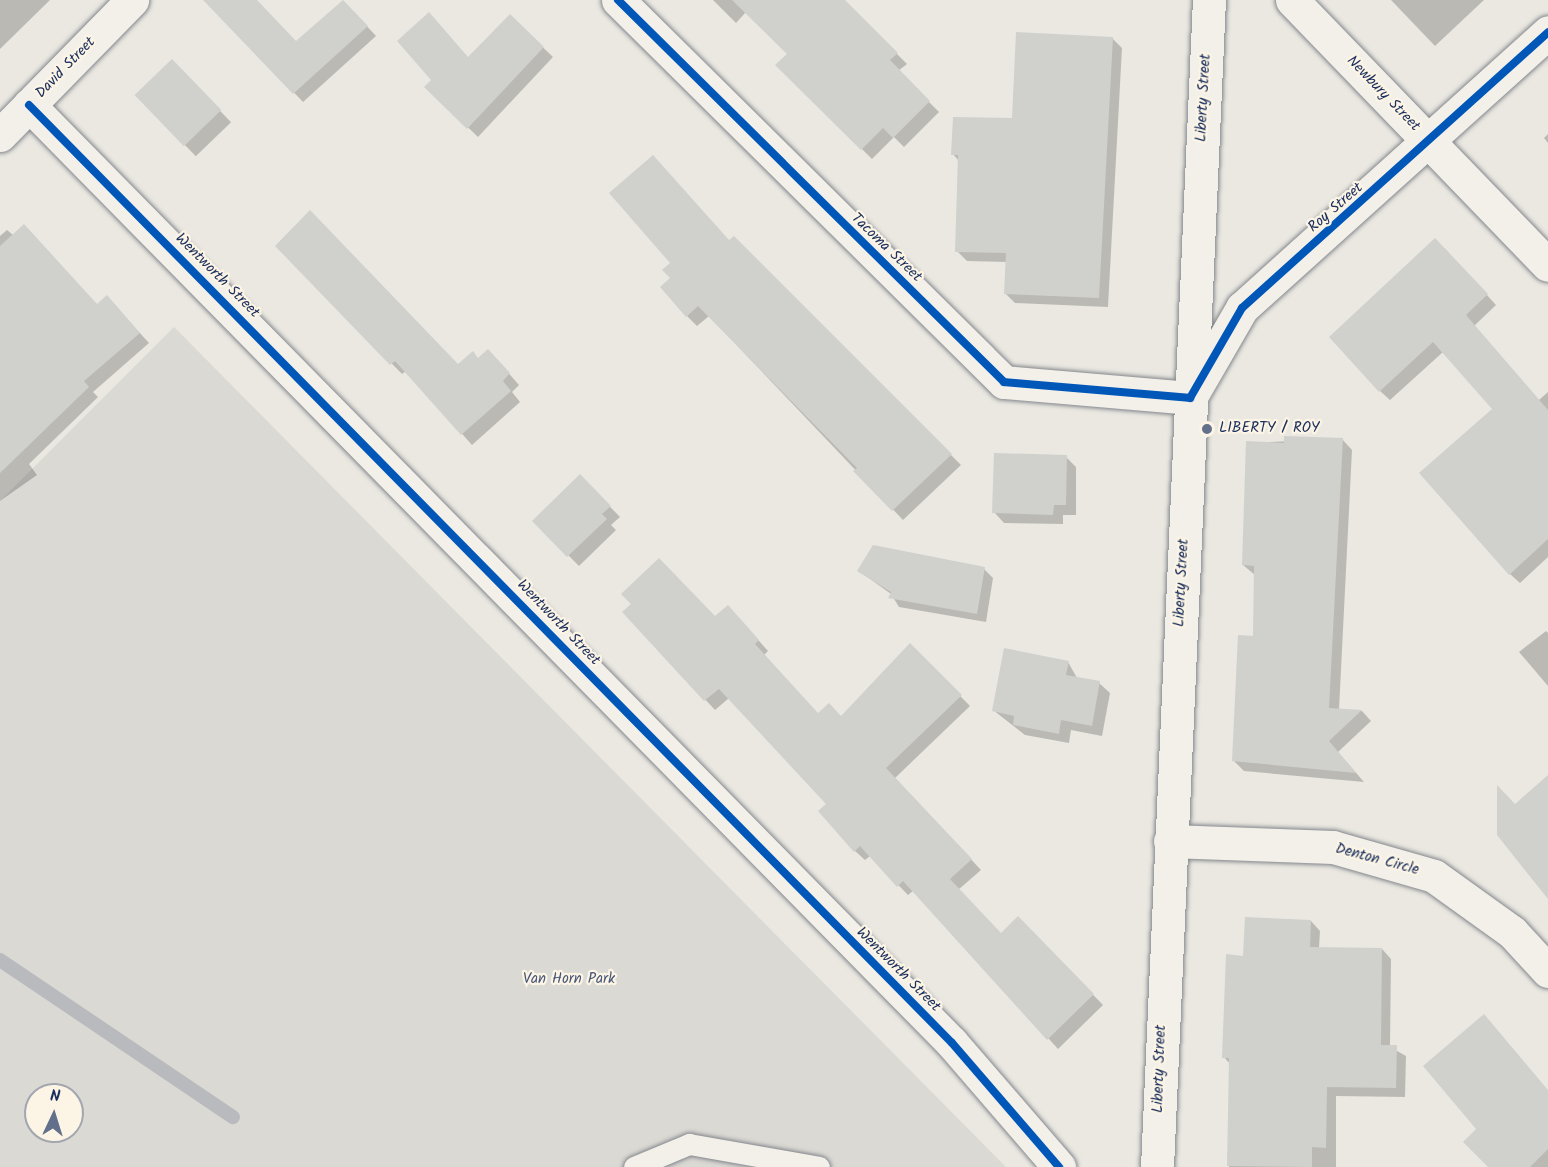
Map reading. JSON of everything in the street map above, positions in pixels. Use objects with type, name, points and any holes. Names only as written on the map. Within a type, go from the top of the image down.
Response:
[{"type":"street","name":"David Street","points":[[0,135],[132,0]]},
{"type":"street","name":"Tacoma Street","points":[[618,0],[1004,382],[1190,398]]},
{"type":"street","name":"Liberty Street","points":[[1157,1167],[1209,0]]},
{"type":"street","name":"Newbury Street","points":[[1292,0],[1548,265]]},
{"type":"street","name":"Roy Street","points":[[1190,398],[1242,308],[1430,143],[1548,33]]},
{"type":"street","name":"Wentworth Street","points":[[29,105],[952,1043],[1059,1167]]},
{"type":"street","name":"Denton Circle","points":[[1170,841],[1333,847],[1434,876],[1512,932],[1548,971]]},
{"type":"lane","points":[[634,1167],[689,1144],[819,1167]]},
{"type":"green space","name":"Van Horn Park","points":[[174,327],[1006,1167],[0,1167],[0,501]]},
{"type":"building","points":[[203,0],[257,0],[296,41],[343,0],[368,26],[293,94]]},
{"type":"building","points":[[732,0],[845,0],[898,53],[890,60],[930,101],[893,138],[883,128],[861,150],[775,65],[787,54]]},
{"type":"building","points":[[429,12],[468,57],[510,14],[544,47],[467,129],[424,87],[431,80],[397,41]]},
{"type":"building","points":[[1016,32],[1113,37],[1099,298],[1004,294],[1006,253],[955,252],[958,155],[951,155],[953,117],[1012,118]]},
{"type":"building","points":[[172,59],[221,110],[184,146],[135,95]]},
{"type":"building","points":[[653,155],[729,240],[734,236],[952,454],[892,511],[853,471],[857,468],[698,306],[686,317],[660,287],[670,278],[662,270],[670,263],[609,193]]},
{"type":"building","points":[[310,210],[458,364],[473,351],[478,358],[488,349],[510,373],[503,381],[511,391],[461,435],[395,361],[390,365],[275,246]]},
{"type":"building","points":[[24,224],[97,304],[107,295],[140,333],[84,381],[89,387],[0,473],[0,246]]},
{"type":"building","points":[[1435,238],[1488,294],[1466,315],[1548,410],[1548,539],[1509,575],[1419,473],[1492,409],[1433,342],[1379,392],[1329,337]]},
{"type":"building","points":[[1284,436],[1343,438],[1329,708],[1362,710],[1329,741],[1356,773],[1232,761],[1238,635],[1253,636],[1254,566],[1242,565],[1246,441],[1284,443]]},
{"type":"building","points":[[994,453],[1067,455],[1066,505],[1054,505],[1053,515],[992,513]]},
{"type":"building","points":[[580,474],[611,506],[602,514],[607,519],[567,557],[532,521]]},
{"type":"building","points":[[873,545],[985,567],[977,614],[888,598],[891,592],[857,571]]},
{"type":"building","points":[[659,558],[715,616],[728,605],[759,640],[755,644],[818,713],[829,703],[841,716],[910,643],[962,695],[886,768],[972,859],[950,879],[1001,933],[1018,916],[1094,994],[1047,1040],[903,881],[897,887],[860,846],[854,852],[818,811],[826,804],[719,689],[704,701],[622,612],[631,604],[621,594]]},
{"type":"building","points":[[1004,648],[1069,661],[1066,675],[1100,681],[1092,726],[1061,720],[1059,734],[1013,725],[1014,716],[992,711]]},
{"type":"building","points":[[1548,775],[1548,899],[1497,835],[1497,785],[1515,804]]},
{"type":"building","points":[[1245,917],[1311,920],[1310,947],[1382,948],[1381,1045],[1397,1045],[1396,1088],[1327,1087],[1326,1148],[1312,1147],[1312,1167],[1227,1166],[1229,1058],[1222,1058],[1226,954],[1243,956]]},
{"type":"building","points":[[1484,1014],[1548,1090],[1548,1149],[1530,1167],[1488,1167],[1463,1142],[1476,1129],[1423,1066]]},
{"type":"waterway","points":[[0,960],[233,1117]]},
{"type":"cycle path","points":[[618,0],[1004,382],[1190,398],[1242,308],[1548,32]]},
{"type":"cycle path","points":[[29,105],[952,1043],[1059,1167]]},
{"type":"place","name":"LIBERTY / ROY","points":[[1207,429]]}]
